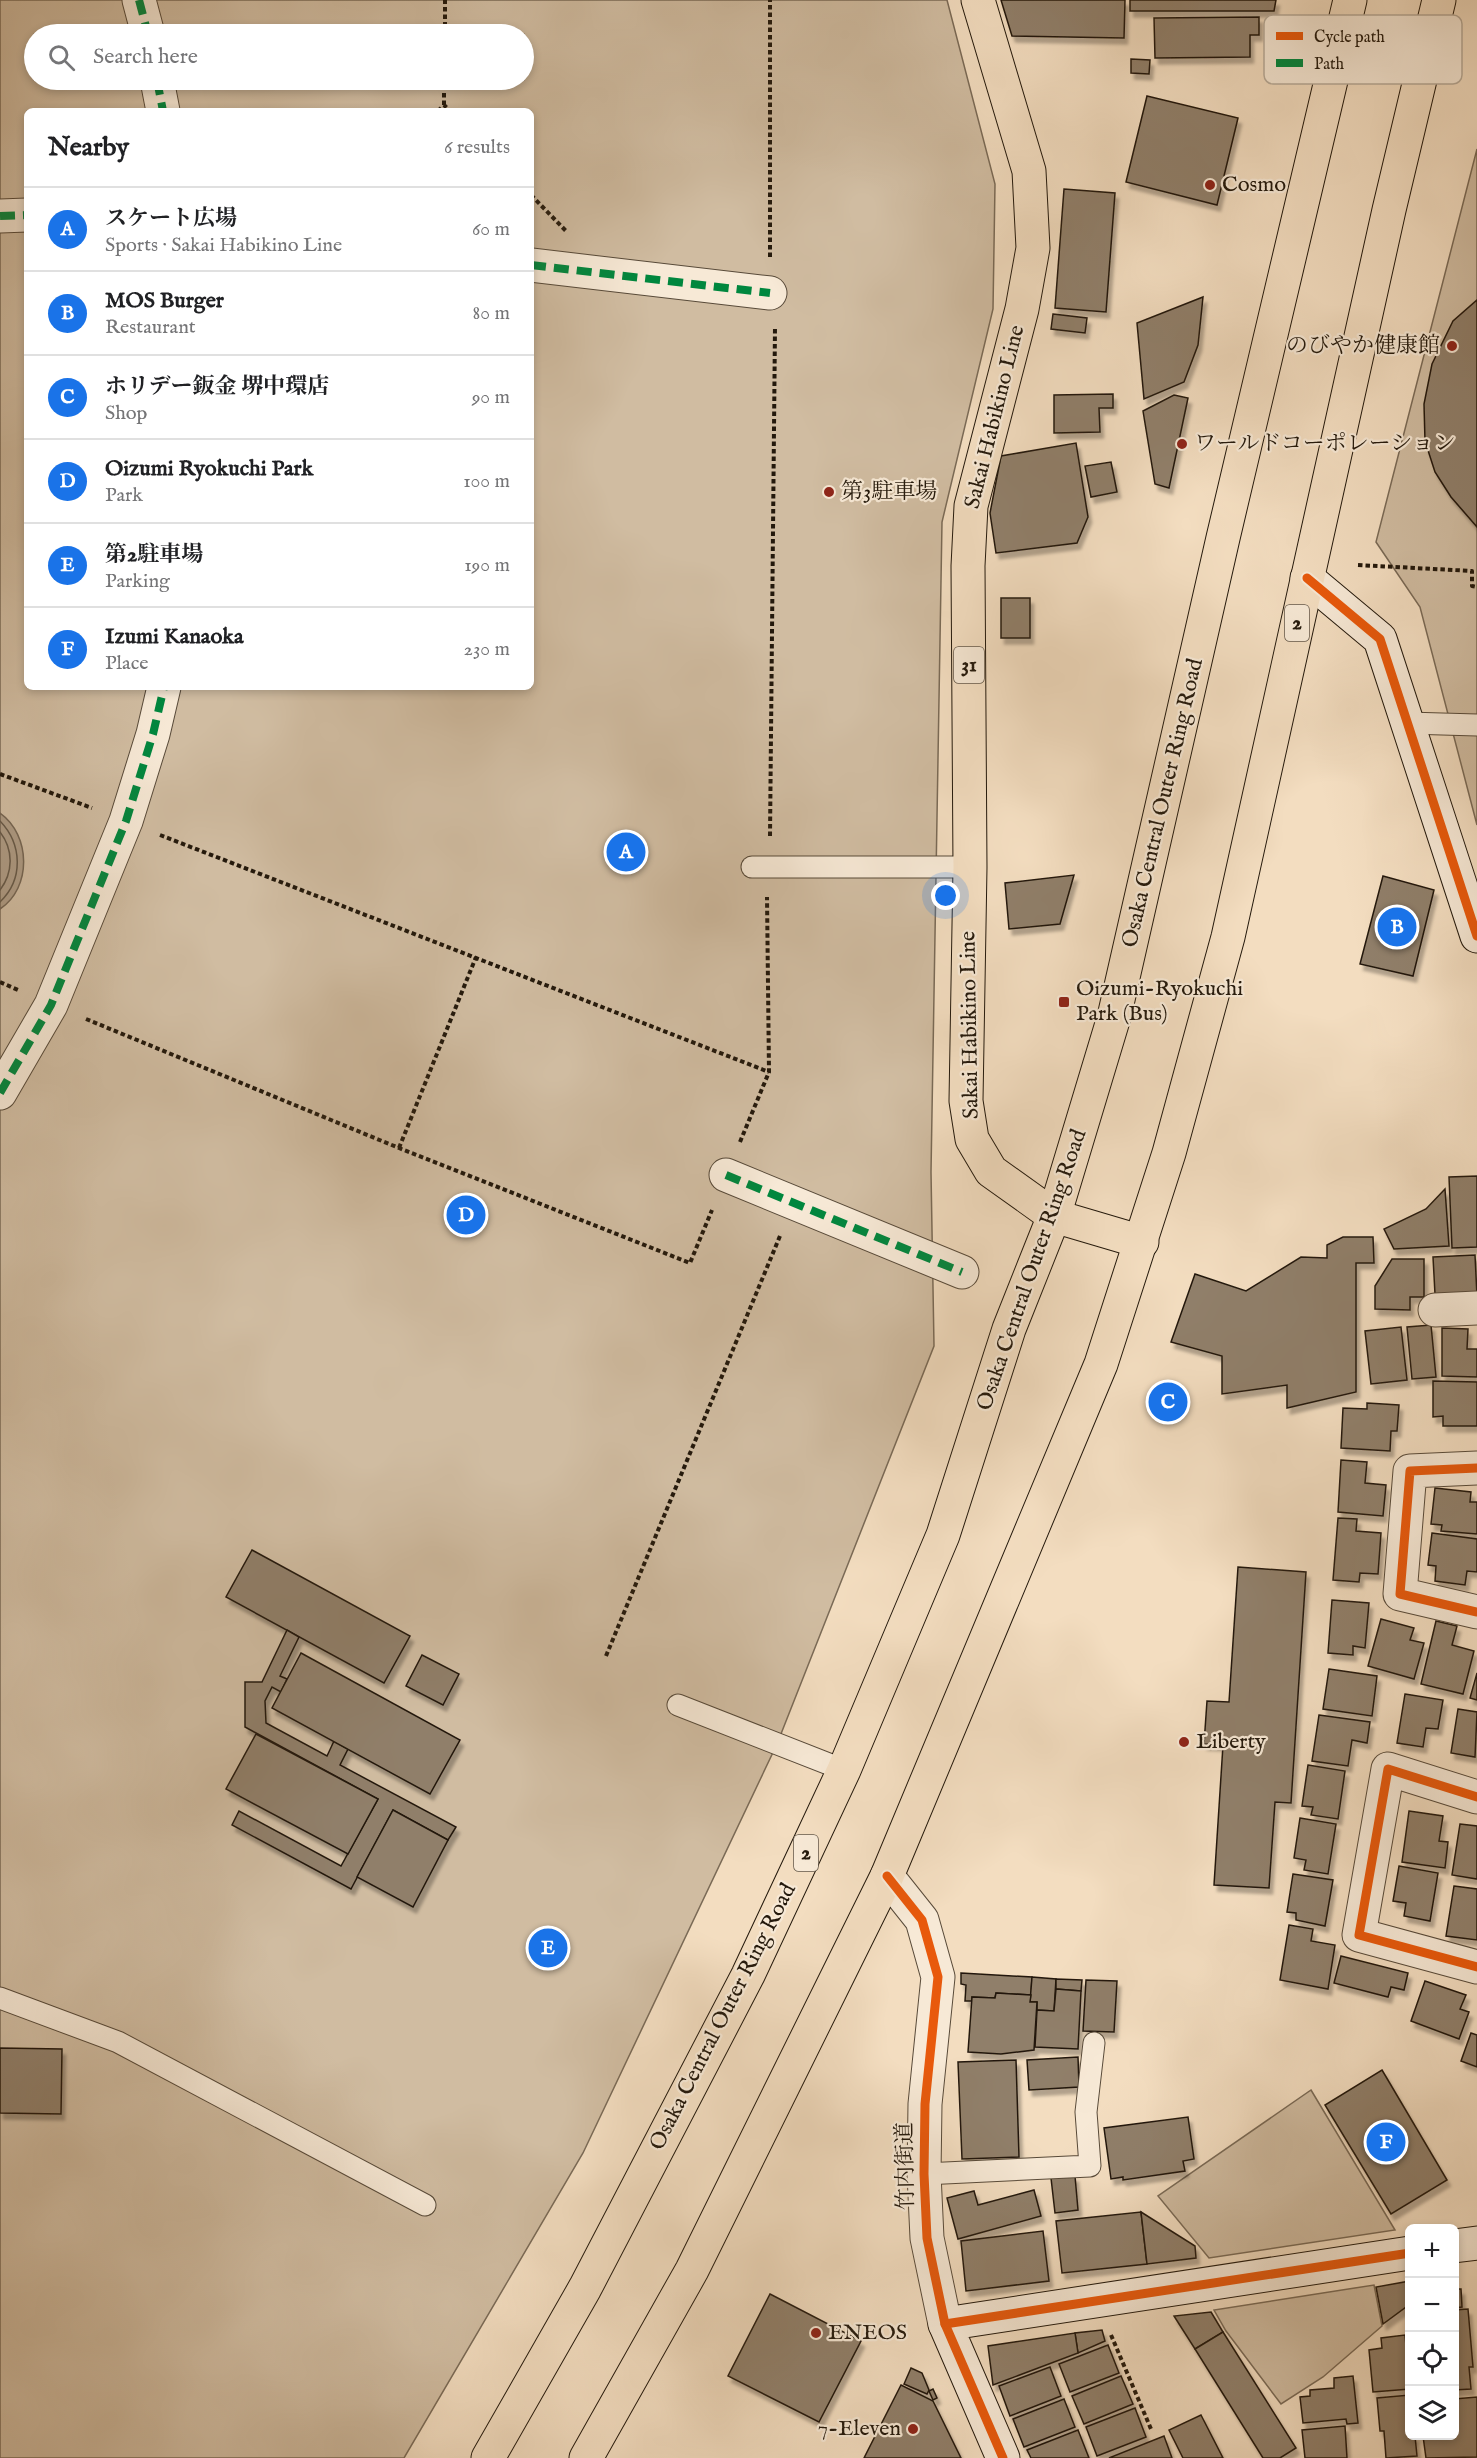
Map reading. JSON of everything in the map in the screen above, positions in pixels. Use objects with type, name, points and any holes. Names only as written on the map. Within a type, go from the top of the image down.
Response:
[{"type":"main road","name":"Sakai Habikino Line","points":[[978,0],[1029,171],[1033,248],[1022,309],[971,506],[968,566],[970,867],[966,1101],[972,1138],[991,1171],[1054,1216],[1142,1242]]},
{"type":"main road","name":"Osaka Central Outer Ring Road","points":[[1346,15],[1350,0]]},
{"type":"main road","name":"2","points":[[1435,15],[1439,0]]},
{"type":"main road","name":"Osaka Central Outer Ring Road","points":[[488,2458],[585,2288],[748,1975],[844,1770],[943,1535],[1009,1329],[1054,1216],[1114,1017],[1330,84]]},
{"type":"main road","name":"2","points":[[586,2458],[692,2270],[887,1876],[1101,1364],[1142,1242],[1228,937],[1419,84]]},
{"type":"street","points":[[139,0],[145,24]]},
{"type":"street","points":[[159,90],[162,108]]},
{"type":"street","points":[[0,216],[24,215]]},
{"type":"street","points":[[534,265],[770,293]]},
{"type":"street","points":[[1307,578],[1380,639],[1477,936]]},
{"type":"street","points":[[0,1093],[51,1005],[126,821],[153,734],[163,690]]},
{"type":"street","points":[[726,1174],[962,1272]]},
{"type":"street","points":[[1435,1310],[1477,1308]]},
{"type":"street","points":[[1477,1468],[1410,1471],[1400,1594],[1477,1612]]},
{"type":"street","points":[[1477,1797],[1388,1769],[1359,1935],[1477,1967]]},
{"type":"street","name":"竹内街道","points":[[887,1876],[922,1920],[938,1977],[925,2104],[924,2174],[927,2238],[945,2324],[1003,2458]]},
{"type":"street","points":[[1459,2245],[1477,2243]]},
{"type":"street","points":[[945,2324],[1405,2254]]},
{"type":"lane","points":[[1407,723],[1477,725]]},
{"type":"lane","points":[[760,867],[970,867]]},
{"type":"lane","points":[[678,1706],[844,1770]]},
{"type":"lane","points":[[0,1998],[118,2042],[425,2205]]},
{"type":"lane","points":[[924,2174],[1090,2166],[1086,2112],[1094,2043]]},
{"type":"path","points":[[445,0],[445,24]]},
{"type":"path","points":[[0,774],[18,779],[769,1072],[766,915],[760,867],[776,324],[770,293],[771,0]]},
{"type":"path","points":[[441,108],[444,105],[444,90]]},
{"type":"path","points":[[444,105],[447,108]]},
{"type":"path","points":[[1358,565],[1472,571],[1472,586],[1477,587]]},
{"type":"path","points":[[399,1148],[476,957]]},
{"type":"path","points":[[51,1005],[399,1148],[690,1263]]},
{"type":"path","points":[[606,1656],[794,1203]]},
{"type":"path","points":[[1105,2299],[1107,2326],[1151,2429]]},
{"type":"shaded area","points":[[0,0],[947,0],[995,184],[993,309],[942,522],[931,1172],[934,1346],[777,1744],[583,2153],[404,2458],[0,2458]]},
{"type":"shaded area","name":"のびやか健康館","points":[[1477,149],[1477,825],[1420,607],[1376,542]]},
{"type":"shaded area","points":[[1311,2090],[1395,2230],[1209,2258],[1158,2196]]},
{"type":"shaded area","points":[[1374,2285],[1382,2326],[1323,2377],[1281,2404],[1226,2331],[1214,2310]]},
{"type":"water","points":[[0,813],[18,834],[24,861],[18,888],[0,909]]},
{"type":"building","points":[[1001,0],[1125,0],[1124,38],[1012,36]]},
{"type":"building","points":[[1130,0],[1276,0],[1274,11],[1130,11]]},
{"type":"building","points":[[1259,17],[1259,35],[1250,35],[1250,57],[1155,58],[1154,18]]},
{"type":"building","points":[[1131,59],[1150,60],[1149,74],[1131,73]]},
{"type":"building","points":[[1147,96],[1238,118],[1217,205],[1126,182]]},
{"type":"building","points":[[1064,189],[1115,193],[1106,312],[1055,308]]},
{"type":"building","points":[[1203,297],[1198,345],[1184,382],[1144,399],[1137,323]]},
{"type":"building","name":"のびやか健康館","points":[[1477,300],[1477,527],[1451,497],[1435,472],[1425,441],[1424,404],[1432,364],[1453,321]]},
{"type":"building","points":[[1053,314],[1087,318],[1085,333],[1051,329]]},
{"type":"building","points":[[1113,394],[1113,408],[1099,408],[1100,432],[1054,433],[1054,395]]},
{"type":"building","points":[[1174,395],[1188,398],[1169,488],[1155,484],[1143,411]]},
{"type":"building","points":[[1076,443],[1088,517],[1077,543],[996,553],[990,513],[1001,456]]},
{"type":"building","points":[[1111,462],[1117,492],[1091,497],[1085,466]]},
{"type":"building","points":[[1001,598],[1030,598],[1030,638],[1001,638]]},
{"type":"building","points":[[1074,875],[1060,924],[1009,929],[1005,883]]},
{"type":"building","points":[[1383,876],[1434,890],[1413,976],[1360,964]]},
{"type":"building","points":[[1477,1176],[1477,1247],[1452,1248],[1449,1177]]},
{"type":"building","points":[[1445,1189],[1449,1246],[1394,1249],[1384,1229],[1426,1209]]},
{"type":"building","points":[[1343,1237],[1373,1237],[1374,1263],[1356,1263],[1356,1392],[1287,1408],[1287,1385],[1222,1394],[1222,1356],[1171,1342],[1195,1274],[1246,1291],[1301,1257],[1327,1258],[1327,1245]]},
{"type":"building","points":[[1475,1255],[1477,1296],[1435,1294],[1433,1257]]},
{"type":"building","points":[[1392,1259],[1424,1259],[1424,1297],[1410,1297],[1410,1310],[1375,1309],[1375,1286]]},
{"type":"building","points":[[1431,1325],[1436,1377],[1412,1379],[1407,1327]]},
{"type":"building","points":[[1401,1327],[1407,1380],[1371,1384],[1365,1331]]},
{"type":"building","points":[[1442,1328],[1468,1329],[1467,1349],[1477,1349],[1477,1377],[1442,1376]]},
{"type":"building","points":[[1433,1381],[1477,1382],[1477,1426],[1443,1426],[1443,1416],[1433,1417]]},
{"type":"building","points":[[1367,1403],[1399,1405],[1397,1431],[1391,1431],[1390,1451],[1341,1448],[1343,1408],[1367,1409]]},
{"type":"building","points":[[1341,1460],[1367,1462],[1365,1483],[1386,1485],[1383,1516],[1338,1512]]},
{"type":"building","points":[[1435,1488],[1471,1492],[1470,1502],[1477,1502],[1477,1534],[1441,1531],[1442,1525],[1431,1524]]},
{"type":"building","points":[[1338,1518],[1357,1519],[1356,1531],[1381,1533],[1378,1574],[1360,1573],[1359,1582],[1333,1580]]},
{"type":"building","points":[[1432,1533],[1477,1539],[1477,1572],[1467,1571],[1465,1585],[1435,1581],[1436,1566],[1428,1565]]},
{"type":"building","points":[[252,1550],[410,1636],[384,1683],[226,1597]]},
{"type":"building","points":[[1238,1567],[1306,1572],[1291,1803],[1275,1802],[1269,1888],[1214,1885],[1223,1745],[1204,1744],[1207,1701],[1229,1702]]},
{"type":"building","points":[[1332,1600],[1369,1603],[1365,1648],[1353,1646],[1353,1655],[1328,1653]]},
{"type":"building","points":[[1381,1619],[1414,1628],[1410,1640],[1424,1643],[1414,1679],[1368,1666]]},
{"type":"building","points":[[1436,1621],[1457,1626],[1452,1645],[1474,1651],[1463,1694],[1421,1684]]},
{"type":"building","points":[[287,1630],[299,1637],[280,1676],[287,1679],[281,1692],[272,1687],[265,1701],[266,1723],[327,1756],[334,1741],[348,1749],[340,1765],[456,1827],[448,1840],[393,1810],[351,1889],[232,1825],[239,1811],[341,1866],[378,1799],[245,1727],[245,1682],[262,1682]]},
{"type":"building","points":[[301,1653],[460,1740],[430,1794],[272,1708]]},
{"type":"building","points":[[422,1655],[459,1674],[443,1705],[406,1686]]},
{"type":"building","points":[[1329,1669],[1377,1676],[1372,1716],[1323,1709]]},
{"type":"building","points":[[1477,1673],[1477,1700],[1470,1698]]},
{"type":"building","points":[[1405,1694],[1443,1700],[1438,1729],[1426,1728],[1423,1747],[1397,1743]]},
{"type":"building","points":[[1458,1709],[1477,1712],[1475,1757],[1451,1753]]},
{"type":"building","points":[[1319,1715],[1370,1722],[1367,1743],[1352,1740],[1348,1766],[1312,1761]]},
{"type":"building","points":[[256,1734],[378,1799],[348,1854],[226,1789]]},
{"type":"building","points":[[1308,1765],[1345,1771],[1338,1819],[1311,1815],[1313,1807],[1302,1806]]},
{"type":"building","points":[[393,1810],[448,1840],[413,1907],[357,1877]]},
{"type":"building","points":[[1409,1811],[1443,1816],[1439,1841],[1448,1842],[1445,1868],[1402,1862]]},
{"type":"building","points":[[1300,1818],[1336,1824],[1328,1874],[1304,1870],[1306,1860],[1294,1858]]},
{"type":"building","points":[[1460,1824],[1477,1826],[1477,1879],[1452,1875]]},
{"type":"building","points":[[1399,1866],[1438,1873],[1430,1921],[1404,1916],[1406,1903],[1393,1901]]},
{"type":"building","points":[[1293,1874],[1333,1880],[1325,1926],[1296,1920],[1296,1913],[1287,1912]]},
{"type":"building","points":[[1454,1886],[1477,1889],[1477,1940],[1446,1936]]},
{"type":"building","points":[[1289,1925],[1313,1929],[1311,1941],[1335,1945],[1328,1989],[1280,1980]]},
{"type":"building","points":[[1341,1956],[1408,1973],[1404,1990],[1391,1987],[1388,1997],[1334,1983]]},
{"type":"building","points":[[961,1973],[1032,1977],[1031,1995],[996,1993],[995,1998],[972,1997],[972,2001],[965,2001],[966,1985],[961,1984]]},
{"type":"building","points":[[1032,1977],[1056,1979],[1054,2011],[1037,2010],[1037,2002],[1030,2002]]},
{"type":"building","points":[[1056,1979],[1082,1980],[1081,1991],[1056,1989]]},
{"type":"building","points":[[1086,1980],[1117,1981],[1114,2032],[1083,2031]]},
{"type":"building","points":[[1425,1981],[1466,1995],[1460,2009],[1469,2012],[1459,2039],[1411,2021]]},
{"type":"building","points":[[1056,1989],[1081,1991],[1078,2049],[1035,2047],[1037,2010],[1054,2011]]},
{"type":"building","points":[[996,1993],[1031,1995],[1030,2002],[1037,2002],[1034,2050],[1001,2054],[968,2052],[972,1997],[995,1998]]},
{"type":"building","points":[[1471,2033],[1477,2035],[1477,2067],[1461,2061]]},
{"type":"building","points":[[0,2048],[62,2049],[61,2114],[0,2113]]},
{"type":"building","points":[[1078,2057],[1079,2087],[1029,2090],[1027,2060]]},
{"type":"building","points":[[1016,2060],[1019,2157],[962,2159],[958,2062]]},
{"type":"building","points":[[1382,2070],[1447,2180],[1391,2214],[1325,2105]]},
{"type":"building","points":[[1188,2117],[1194,2159],[1183,2161],[1185,2171],[1123,2180],[1123,2177],[1111,2179],[1104,2128]]},
{"type":"building","points":[[1075,2176],[1078,2210],[1055,2213],[1051,2178]]},
{"type":"building","points":[[1034,2190],[1041,2216],[958,2239],[947,2198],[974,2191],[978,2205]]},
{"type":"building","points":[[1141,2212],[1147,2264],[1062,2273],[1056,2221]]},
{"type":"building","points":[[1141,2212],[1195,2246],[1196,2258],[1147,2264]]},
{"type":"building","points":[[1043,2231],[1049,2281],[966,2291],[961,2241]]},
{"type":"building","points":[[1405,2282],[1405,2308],[1383,2324],[1376,2287]]},
{"type":"building","points":[[1459,2289],[1461,2289],[1462,2307],[1459,2307]]},
{"type":"building","points":[[770,2294],[861,2341],[819,2422],[728,2376]]},
{"type":"building","points":[[1468,2309],[1473,2367],[1469,2367],[1471,2389],[1459,2390],[1459,2310]]},
{"type":"building","points":[[1211,2312],[1223,2332],[1195,2349],[1174,2316]]},
{"type":"building","points":[[1102,2330],[1105,2341],[1078,2353],[1075,2333]]},
{"type":"building","points":[[1223,2332],[1296,2448],[1280,2458],[1263,2458],[1195,2349]]},
{"type":"building","points":[[1075,2333],[1078,2353],[993,2385],[988,2346]]},
{"type":"building","points":[[1405,2335],[1405,2389],[1373,2392],[1369,2350],[1382,2348],[1381,2338]]},
{"type":"building","points":[[1108,2345],[1119,2373],[1070,2392],[1059,2364]]},
{"type":"building","points":[[1050,2367],[1061,2396],[1010,2416],[999,2386]]},
{"type":"building","points":[[911,2368],[922,2373],[929,2390],[927,2394],[904,2384]]},
{"type":"building","points":[[1121,2376],[1133,2404],[1084,2424],[1072,2396]]},
{"type":"building","points":[[1353,2376],[1358,2423],[1347,2424],[1346,2419],[1303,2423],[1300,2397],[1310,2396],[1310,2390],[1334,2388],[1334,2378]]},
{"type":"building","name":"7-Eleven","points":[[901,2385],[933,2401],[961,2458],[864,2458]]},
{"type":"building","points":[[933,2389],[937,2398],[933,2400],[929,2391]]},
{"type":"building","points":[[1405,2395],[1405,2440],[1415,2440],[1417,2456],[1386,2458],[1384,2431],[1380,2431],[1377,2398]]},
{"type":"building","points":[[1477,2397],[1477,2457],[1426,2458],[1424,2440],[1459,2440],[1459,2399]]},
{"type":"building","points":[[1064,2399],[1075,2427],[1024,2447],[1013,2419]]},
{"type":"building","points":[[1135,2408],[1146,2437],[1097,2456],[1086,2427]]},
{"type":"building","points":[[1201,2415],[1223,2458],[1183,2458],[1169,2430]]},
{"type":"building","points":[[1345,2426],[1347,2458],[1305,2458],[1302,2430]]},
{"type":"building","points":[[1078,2430],[1089,2458],[1031,2458],[1027,2450]]},
{"type":"building","points":[[1164,2436],[1172,2458],[1109,2458]]},
{"type":"marked path","points":[[139,0],[145,24]]},
{"type":"marked path","points":[[159,90],[162,108]]},
{"type":"marked path","points":[[0,216],[24,215]]},
{"type":"marked path","points":[[534,265],[770,293]]},
{"type":"marked path","points":[[0,1093],[51,1005],[126,821],[153,734],[163,690]]},
{"type":"marked path","points":[[726,1175],[962,1272]]},
{"type":"cycle path","points":[[1307,578],[1380,639],[1477,936]]},
{"type":"cycle path","points":[[1477,1468],[1410,1471],[1400,1594],[1477,1612]]},
{"type":"cycle path","points":[[1477,1797],[1388,1769],[1359,1935],[1477,1967]]},
{"type":"cycle path","points":[[887,1876],[922,1920],[938,1977],[925,2104],[924,2174],[927,2238],[945,2324],[1003,2458]]},
{"type":"cycle path","points":[[945,2324],[1405,2254]]},
{"type":"place","name":"Cosmo","points":[[1210,185]]},
{"type":"place","name":"のびやか健康館","points":[[1452,346]]},
{"type":"place","name":"ワールドコーポレーション","points":[[1182,444]]},
{"type":"place","name":"第3駐車場","points":[[829,492]]},
{"type":"place","name":"スケート広場","points":[[626,852]]},
{"type":"place","name":"MOS Burger","points":[[1397,927]]},
{"type":"place","name":"Oizumi-Ryokuchi Park (Bus)","points":[[1064,1002]]},
{"type":"place","name":"Oizumi Ryokuchi Park","points":[[466,1215]]},
{"type":"place","name":"ホリデー鈑金 堺中環店","points":[[1168,1402]]},
{"type":"place","name":"Liberty","points":[[1184,1742]]},
{"type":"place","name":"第2駐車場","points":[[548,1948]]},
{"type":"place","name":"Izumi Kanaoka","points":[[1386,2142]]},
{"type":"place","name":"ENEOS","points":[[816,2333]]},
{"type":"place","name":"7-Eleven","points":[[913,2429]]}]
